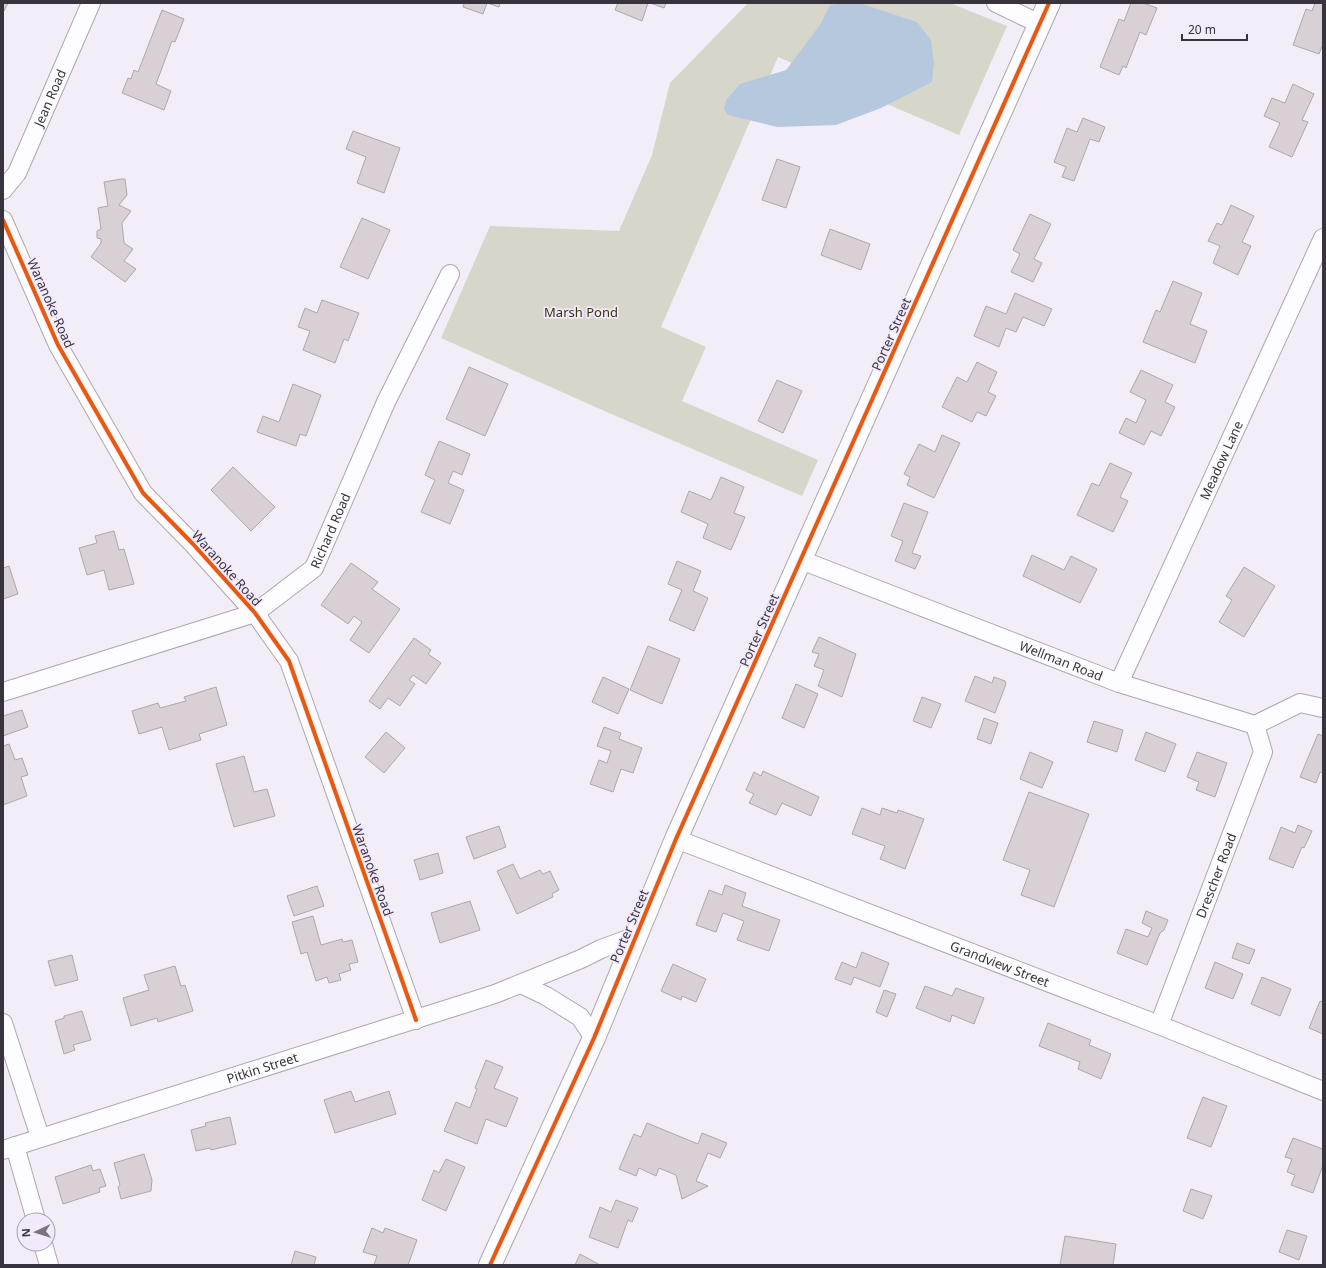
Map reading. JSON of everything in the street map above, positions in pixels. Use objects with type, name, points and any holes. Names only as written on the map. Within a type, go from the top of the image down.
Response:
[{"type":"street","name":"Jean Road","points":[[3,190],[17,173],[91,3]]},
{"type":"street","points":[[996,3],[1040,24]]},
{"type":"street","name":"Porter Street","points":[[490,1265],[594,1038],[676,839],[1049,3]]},
{"type":"street","name":"Waranoke Road","points":[[3,220],[58,345],[143,493],[193,544],[255,612],[289,661],[416,1020]]},
{"type":"street","name":"Meadow Lane","points":[[1119,683],[1323,238]]},
{"type":"street","name":"Richard Road","points":[[3,692],[255,612],[314,568],[386,402],[450,274]]},
{"type":"street","name":"Wellman Road","points":[[801,560],[1119,683],[1255,725]]},
{"type":"street","points":[[1255,725],[1300,703],[1323,708]]},
{"type":"street","name":"Drescher Road","points":[[1159,1025],[1263,752],[1255,725]]},
{"type":"street","name":"Grandview Street","points":[[676,839],[1159,1025],[1323,1091]]},
{"type":"street","name":"Pitkin Street","points":[[9,1148],[495,994],[581,959],[601,948],[636,936]]},
{"type":"street","points":[[521,984],[546,996],[580,1017],[594,1038]]},
{"type":"street","points":[[3,1023],[40,1137]]},
{"type":"street","points":[[9,1148],[33,1212]]},
{"type":"street","points":[[45,1252],[49,1265]]},
{"type":"green space","name":"Marsh Pond","points":[[748,3],[950,3],[1007,26],[959,135],[778,57],[661,327],[706,347],[682,401],[818,460],[802,496],[609,413],[441,338],[490,226],[619,231],[652,155],[670,83]]},
{"type":"water","points":[[859,3],[917,22],[931,40],[934,63],[932,82],[881,108],[836,125],[777,127],[728,115],[724,109],[726,100],[740,84],[786,70],[820,25],[830,5]]},
{"type":"building","points":[[3,3],[8,3],[4,11],[3,11]]},
{"type":"building","points":[[464,3],[487,3],[483,14],[463,7]]},
{"type":"building","points":[[487,3],[500,3],[499,7]]},
{"type":"building","points":[[618,3],[648,3],[642,21],[615,10]]},
{"type":"building","points":[[650,3],[666,3],[664,8]]},
{"type":"building","points":[[1131,3],[1143,3],[1157,8],[1146,35],[1140,32],[1126,68],[1123,66],[1119,75],[1100,67],[1119,19],[1124,21]]},
{"type":"building","points":[[1315,3],[1323,3],[1323,44],[1319,54],[1293,45],[1306,9],[1312,11]]},
{"type":"building","points":[[162,10],[184,19],[175,42],[172,41],[156,84],[171,91],[164,110],[122,93],[128,78],[131,79],[134,70],[138,72]]},
{"type":"building","points":[[1293,84],[1314,94],[1302,120],[1308,122],[1292,157],[1269,147],[1280,123],[1264,116],[1272,98],[1285,103]]},
{"type":"building","points":[[1083,118],[1105,127],[1099,142],[1090,139],[1074,181],[1062,177],[1066,167],[1054,162],[1067,128],[1077,132]]},
{"type":"building","points":[[353,131],[400,148],[384,193],[357,183],[366,157],[346,149]]},
{"type":"building","points":[[777,159],[800,167],[786,208],[762,200]]},
{"type":"building","points":[[125,179],[127,195],[119,205],[131,211],[122,223],[124,243],[133,249],[124,261],[136,269],[125,282],[91,257],[101,243],[101,239],[97,238],[97,231],[101,229],[98,208],[108,206],[104,182]]},
{"type":"building","points":[[1231,205],[1254,216],[1242,242],[1251,246],[1238,275],[1213,263],[1220,246],[1208,241],[1217,223],[1222,225]]},
{"type":"building","points":[[1030,214],[1051,224],[1034,259],[1042,263],[1033,282],[1011,272],[1020,254],[1013,250]]},
{"type":"building","points":[[362,218],[390,230],[368,279],[340,267]]},
{"type":"building","points":[[830,229],[870,244],[861,270],[821,255]]},
{"type":"building","points":[[1173,281],[1202,293],[1190,324],[1207,331],[1195,363],[1143,342],[1156,310],[1160,312]]},
{"type":"building","points":[[1015,293],[1052,309],[1044,326],[1023,317],[1016,332],[1006,328],[999,347],[974,336],[986,306],[1006,314]]},
{"type":"building","points":[[322,300],[359,313],[348,341],[344,339],[335,363],[303,350],[310,331],[298,327],[305,308],[317,313]]},
{"type":"building","points":[[977,362],[997,372],[988,392],[996,396],[986,416],[977,412],[972,422],[942,407],[957,377],[967,382]]},
{"type":"building","points":[[469,367],[508,384],[485,436],[446,419]]},
{"type":"building","points":[[1141,370],[1173,385],[1165,402],[1175,407],[1161,436],[1151,431],[1144,445],[1119,433],[1126,418],[1136,423],[1146,400],[1130,392]]},
{"type":"building","points":[[777,380],[802,391],[783,433],[758,421]]},
{"type":"building","points":[[293,384],[321,395],[306,436],[300,434],[296,446],[257,432],[263,416],[279,422]]},
{"type":"building","points":[[942,435],[960,443],[934,498],[907,485],[910,477],[904,474],[919,444],[935,452]]},
{"type":"building","points":[[439,441],[470,454],[462,475],[453,471],[448,483],[464,490],[450,524],[421,512],[435,480],[425,475]]},
{"type":"building","points":[[1110,463],[1132,473],[1120,497],[1128,501],[1113,532],[1077,515],[1092,483],[1099,486]]},
{"type":"building","points":[[233,467],[275,507],[251,531],[211,490]]},
{"type":"building","points":[[721,477],[744,487],[734,513],[745,517],[731,550],[703,538],[708,524],[681,512],[689,491],[711,500]]},
{"type":"building","points":[[904,503],[928,512],[912,553],[921,556],[915,569],[895,561],[903,541],[891,536]]},
{"type":"building","points":[[114,531],[119,550],[124,549],[134,584],[109,590],[104,570],[87,575],[79,548],[97,543],[95,536]]},
{"type":"building","points":[[1032,555],[1064,570],[1071,556],[1097,569],[1080,603],[1023,576]]},
{"type":"building","points":[[677,561],[701,571],[693,591],[708,598],[694,631],[669,620],[682,590],[668,584]]},
{"type":"building","points":[[351,563],[378,582],[372,589],[400,609],[369,653],[350,640],[362,622],[354,616],[348,624],[321,605]]},
{"type":"building","points":[[9,566],[18,594],[3,599],[3,568]]},
{"type":"building","points":[[1244,567],[1275,586],[1244,637],[1219,622],[1232,600],[1226,596]]},
{"type":"building","points":[[819,637],[856,654],[842,697],[818,686],[824,670],[814,666],[819,654],[812,652]]},
{"type":"building","points":[[414,638],[431,650],[428,654],[441,663],[426,684],[413,675],[409,680],[415,684],[400,706],[388,698],[380,709],[369,701]]},
{"type":"building","points":[[648,646],[680,659],[662,704],[630,690]]},
{"type":"building","points":[[975,676],[992,683],[994,677],[1005,681],[1006,684],[995,713],[965,701]]},
{"type":"building","points":[[603,677],[629,689],[618,714],[592,702]]},
{"type":"building","points":[[796,684],[818,694],[804,728],[782,718]]},
{"type":"building","points":[[216,687],[227,725],[199,734],[201,740],[169,750],[162,727],[139,734],[132,711],[158,703],[160,708],[186,701],[184,697]]},
{"type":"building","points":[[922,697],[941,704],[931,728],[913,721]]},
{"type":"building","points":[[22,710],[28,727],[3,736],[3,716]]},
{"type":"building","points":[[984,718],[998,723],[991,744],[977,739]]},
{"type":"building","points":[[1094,721],[1123,730],[1117,752],[1087,742]]},
{"type":"building","points":[[604,727],[621,733],[619,739],[642,748],[633,773],[621,769],[613,792],[590,784],[599,760],[607,763],[611,751],[597,746]]},
{"type":"building","points":[[386,732],[405,748],[384,773],[365,757]]},
{"type":"building","points":[[1146,732],[1176,744],[1165,772],[1135,760]]},
{"type":"building","points":[[1318,734],[1323,736],[1323,773],[1320,772],[1316,783],[1300,777]]},
{"type":"building","points":[[9,744],[15,760],[22,758],[28,775],[21,777],[27,796],[3,805],[3,746]]},
{"type":"building","points":[[1030,752],[1053,762],[1042,788],[1020,779]]},
{"type":"building","points":[[1197,752],[1227,763],[1215,797],[1196,790],[1199,782],[1187,777]]},
{"type":"building","points":[[244,756],[254,792],[267,789],[275,816],[234,827],[216,764]]},
{"type":"building","points":[[763,771],[819,797],[811,816],[782,803],[776,815],[749,803],[754,794],[746,790],[754,772],[761,776]]},
{"type":"building","points":[[1029,792],[1089,814],[1054,907],[1021,895],[1030,870],[1003,860]]},
{"type":"building","points":[[862,808],[880,815],[882,808],[897,813],[898,810],[924,819],[905,869],[880,859],[885,846],[852,834]]},
{"type":"building","points":[[1298,825],[1312,831],[1304,848],[1302,847],[1293,868],[1269,859],[1281,827],[1295,833]]},
{"type":"building","points":[[499,826],[506,847],[474,859],[466,837]]},
{"type":"building","points":[[438,853],[443,873],[420,880],[414,860]]},
{"type":"building","points":[[513,864],[520,879],[540,870],[543,874],[550,871],[559,890],[552,894],[553,897],[517,914],[497,871]]},
{"type":"building","points":[[725,885],[746,893],[742,906],[780,920],[769,951],[737,940],[744,921],[723,913],[716,932],[696,925],[709,890],[722,895]]},
{"type":"building","points":[[317,886],[324,906],[294,916],[287,896]]},
{"type":"building","points":[[470,901],[480,930],[440,943],[431,913]]},
{"type":"building","points":[[1146,911],[1168,920],[1164,930],[1160,933],[1147,965],[1117,953],[1126,929],[1148,937],[1152,928],[1142,923]]},
{"type":"building","points":[[313,916],[321,945],[342,939],[343,942],[352,940],[358,962],[349,964],[351,970],[339,974],[341,980],[329,983],[327,977],[316,981],[307,952],[301,954],[292,922]]},
{"type":"building","points":[[1237,943],[1255,950],[1249,964],[1232,958]]},
{"type":"building","points":[[862,952],[889,963],[880,987],[854,977],[851,985],[835,979],[842,962],[856,968]]},
{"type":"building","points":[[72,955],[78,980],[55,986],[48,961]]},
{"type":"building","points":[[1215,962],[1243,974],[1233,999],[1205,988]]},
{"type":"building","points":[[673,964],[706,979],[696,1002],[682,996],[681,1000],[661,991]]},
{"type":"building","points":[[175,966],[181,986],[185,985],[193,1011],[158,1022],[157,1018],[131,1026],[123,998],[149,990],[144,975]]},
{"type":"building","points":[[1262,977],[1291,989],[1280,1016],[1251,1004]]},
{"type":"building","points":[[925,986],[952,996],[956,988],[984,998],[974,1024],[952,1015],[950,1022],[916,1008]]},
{"type":"building","points":[[884,990],[896,994],[887,1017],[876,1012]]},
{"type":"building","points":[[1320,1001],[1323,1002],[1323,1034],[1309,1028]]},
{"type":"building","points":[[82,1011],[91,1040],[73,1045],[75,1050],[64,1054],[55,1021],[64,1018],[64,1016]]},
{"type":"building","points":[[1048,1023],[1091,1040],[1089,1045],[1111,1054],[1101,1079],[1078,1069],[1080,1062],[1039,1046]]},
{"type":"building","points":[[486,1060],[503,1067],[494,1088],[518,1098],[506,1127],[486,1119],[477,1144],[444,1131],[456,1102],[470,1108],[477,1089],[475,1088]]},
{"type":"building","points":[[351,1091],[355,1102],[389,1091],[396,1114],[335,1133],[324,1100]]},
{"type":"building","points":[[1203,1097],[1227,1106],[1211,1147],[1187,1138]]},
{"type":"building","points":[[230,1117],[236,1144],[211,1150],[210,1148],[196,1151],[191,1130],[206,1126],[205,1123]]},
{"type":"building","points":[[647,1123],[698,1144],[702,1133],[727,1143],[720,1158],[708,1153],[696,1181],[708,1186],[682,1199],[676,1175],[659,1168],[656,1176],[639,1168],[636,1176],[619,1169],[634,1134],[641,1137]]},
{"type":"building","points":[[1293,1138],[1323,1149],[1323,1165],[1313,1193],[1291,1185],[1295,1175],[1287,1172],[1292,1159],[1285,1157]]},
{"type":"building","points":[[144,1154],[152,1180],[151,1191],[121,1199],[118,1187],[120,1185],[114,1163]]},
{"type":"building","points":[[446,1159],[465,1167],[446,1211],[422,1200],[434,1170],[439,1173]]},
{"type":"building","points":[[91,1165],[93,1171],[100,1169],[106,1186],[99,1188],[100,1192],[63,1204],[55,1177]]},
{"type":"building","points":[[1191,1189],[1212,1196],[1203,1219],[1183,1211]]},
{"type":"building","points":[[616,1200],[638,1208],[632,1222],[628,1220],[618,1248],[589,1237],[600,1207],[611,1212]]},
{"type":"building","points":[[372,1228],[383,1233],[385,1228],[417,1240],[408,1265],[374,1265],[377,1256],[363,1252]]},
{"type":"building","points":[[1287,1230],[1307,1236],[1299,1260],[1279,1252]]},
{"type":"building","points":[[1065,1236],[1116,1244],[1113,1265],[1060,1265]]},
{"type":"building","points":[[295,1251],[316,1257],[314,1265],[291,1265]]},
{"type":"building","points":[[580,1254],[600,1265],[575,1265]]},
{"type":"cycle path","points":[[490,1265],[594,1038],[676,839],[1049,3]]},
{"type":"cycle path","points":[[3,220],[58,345],[143,493],[193,544],[255,613],[289,661],[416,1020]]}]
